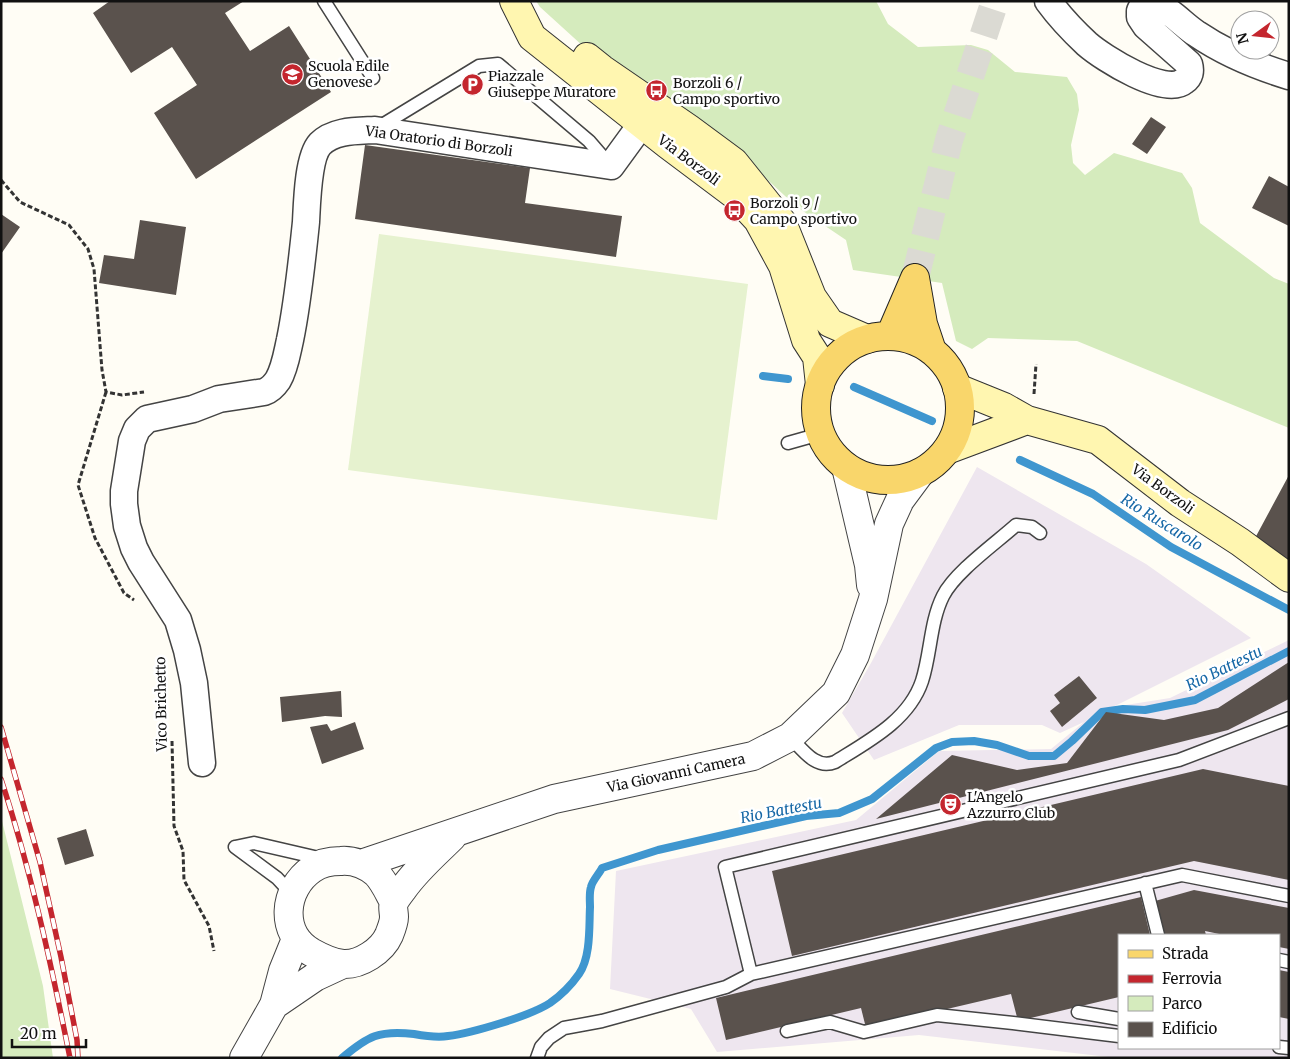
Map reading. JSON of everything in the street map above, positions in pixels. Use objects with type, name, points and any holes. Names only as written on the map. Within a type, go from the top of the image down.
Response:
[{"type":"main road","name":"Via Borzoli","points":[[514,1],[532,37],[648,114],[735,195],[758,220],[783,266],[806,340],[816,357],[820,385]]},
{"type":"main road","points":[[519,1],[602,69],[648,114],[734,162],[782,222],[812,297],[830,323],[879,337],[915,278],[923,324],[932,351]]},
{"type":"main road","name":"Via Borzoli","points":[[879,337],[905,338],[919,343],[932,351],[948,367],[957,388],[959,416],[956,430],[947,450],[935,463],[920,473],[901,479],[882,480],[863,476],[846,467],[831,452],[820,434],[816,410],[820,385],[833,361],[849,348],[879,337]]},
{"type":"main road","name":"Via Borzoli","points":[[957,388],[1004,406],[1027,420],[1098,440],[1180,503],[1240,542],[1289,578]]},
{"type":"main road","name":"Via Borzoli","points":[[947,450],[1027,420]]},
{"type":"street","points":[[1048,1],[1087,44],[1106,59],[1151,82],[1163,85],[1180,84],[1189,77],[1190,68],[1189,64],[1143,22],[1140,11],[1146,4],[1159,6],[1197,34],[1233,56],[1289,76]]},
{"type":"street","points":[[611,166],[648,114]]},
{"type":"street","name":"Via Oratorio di Borzoli","points":[[202,763],[194,683],[178,620],[141,562],[127,526],[124,491],[132,441],[137,429],[147,419],[193,409],[219,399],[264,392],[275,384],[282,371],[286,356],[298,296],[308,197],[315,152],[319,145],[331,136],[355,131],[375,130],[611,166]]},
{"type":"street","points":[[846,467],[869,565],[873,599]]},
{"type":"street","name":"Via Giovanni Camera","points":[[361,864],[554,799],[753,756],[790,737],[836,693],[855,654],[873,599],[889,524],[900,500],[920,473]]},
{"type":"street","points":[[394,902],[414,873],[459,830]]},
{"type":"street","points":[[274,1005],[315,977],[343,964],[360,961],[378,950],[389,936],[394,918],[394,902],[386,886],[376,874],[361,864],[346,861],[320,864],[311,869],[291,893],[288,910],[290,926],[296,939],[308,950],[322,958],[343,964]]},
{"type":"street","points":[[244,1058],[274,1005],[296,939]]},
{"type":"lane","points":[[324,1],[373,78]]},
{"type":"lane","points":[[375,130],[480,66],[498,64],[589,141],[611,166]]},
{"type":"lane","points":[[788,443],[820,434]]},
{"type":"lane","points":[[790,737],[816,762],[828,765],[890,726],[909,705],[922,681],[934,625],[943,596],[954,579],[1016,524],[1032,527],[1040,533]]},
{"type":"lane","points":[[751,974],[725,867],[1179,760],[1289,718]]},
{"type":"lane","points":[[291,893],[277,878],[235,847],[254,843],[331,862]]},
{"type":"lane","points":[[537,1058],[541,1047],[549,1038],[564,1028],[602,1021],[726,987],[751,974],[1182,874],[1289,896]]},
{"type":"lane","points":[[1145,883],[1158,934]]},
{"type":"lane","points":[[1078,1012],[1118,1019]]},
{"type":"lane","points":[[788,1031],[830,1022],[864,1032],[937,1016],[1118,1036]]},
{"type":"path","points":[[1,180],[20,202],[69,225],[88,249],[94,269],[102,370],[106,392],[78,485],[95,538],[124,593],[138,604]]},
{"type":"path","points":[[106,392],[122,395],[148,391]]},
{"type":"path","name":"Vico Brichetto","points":[[172,740],[174,826],[183,851],[184,880],[209,926],[214,951]]},
{"type":"shaded area","points":[[977,467],[1146,564],[1251,638],[1113,707],[1170,698],[1289,640],[1289,1058],[1117,1058],[919,1035],[717,1052],[691,1009],[610,989],[616,871],[856,820],[939,751],[1051,749],[1084,722],[1060,733],[1042,725],[959,725],[874,760],[842,713]]},
{"type":"green space","points":[[536,1],[876,1],[888,24],[918,47],[971,45],[988,50],[1015,72],[1067,77],[1077,94],[1079,110],[1071,145],[1073,163],[1085,175],[1114,153],[1182,173],[1192,188],[1200,223],[1274,278],[1289,284],[1289,428],[1077,341],[988,338],[972,349],[956,341],[942,283],[853,270],[846,240],[797,207],[748,162],[584,47],[540,7]]},
{"type":"green space","points":[[379,234],[748,284],[717,520],[348,470]]},
{"type":"green space","points":[[1,817],[43,986],[53,1058],[1,1058]]},
{"type":"building","points":[[110,1],[244,1],[225,13],[250,51],[289,26],[331,92],[196,179],[154,113],[197,85],[172,47],[131,73],[93,13]]},
{"type":"building","points":[[1151,117],[1166,127],[1147,154],[1132,144]]},
{"type":"building","points":[[365,145],[530,168],[525,203],[622,216],[616,257],[355,219]]},
{"type":"building","points":[[1269,176],[1289,187],[1289,226],[1252,208]]},
{"type":"building","points":[[1,214],[20,227],[1,254]]},
{"type":"building","points":[[140,220],[186,227],[176,295],[99,283],[104,255],[134,259]]},
{"type":"building","points":[[1289,475],[1289,565],[1254,540]]},
{"type":"building","points":[[1289,662],[1289,699],[1228,730],[876,819],[952,755],[1017,770],[1067,763],[1106,712],[1164,720],[1218,708]]},
{"type":"building","points":[[1079,676],[1097,698],[1062,727],[1050,711],[1060,703],[1054,695]]},
{"type":"building","points":[[341,691],[342,717],[325,716],[282,722],[280,697]]},
{"type":"building","points":[[355,722],[364,749],[322,764],[310,727],[327,724],[331,731]]},
{"type":"building","points":[[1203,769],[1289,786],[1289,880],[1194,861],[792,956],[772,871]]},
{"type":"building","points":[[86,829],[94,856],[65,865],[57,838]]},
{"type":"building","points":[[1194,890],[1289,908],[1289,949],[1280,947],[1280,934],[1219,934],[1205,931],[1206,934],[1164,934],[1155,901]]},
{"type":"building","points":[[1141,897],[1150,934],[1118,934],[1118,997],[1018,1021],[1011,994],[866,1028],[861,1008],[726,1040],[716,998]]},
{"type":"building","points":[[1280,970],[1289,972],[1289,1019],[1280,1017]]},
{"type":"waterway","name":"Rio Ruscarolo","points":[[763,376],[788,379]]},
{"type":"waterway","name":"Rio Ruscarolo","points":[[854,387],[932,421]]},
{"type":"waterway","name":"Rio Ruscarolo","points":[[1020,460],[1093,494],[1171,547],[1289,610]]},
{"type":"waterway","name":"Rio Battestu","points":[[342,1058],[359,1044],[375,1036],[392,1033],[440,1037],[458,1034],[486,1028],[550,1003],[569,986],[583,967],[589,941],[590,889],[602,868],[658,850],[806,816],[839,813],[872,799],[936,748],[952,742],[974,741],[997,745],[1029,756],[1054,756],[1102,712],[1123,709],[1145,710],[1195,700],[1289,651]]},
{"type":"tunnel","points":[[915,278],[949,140],[995,1]]},
{"type":"railway","points":[[1,727],[40,862],[61,957],[77,1040],[78,1058]]},
{"type":"railway","points":[[1,779],[31,882],[70,1058]]},
{"type":"place","name":"Scuola Edile Genovese","points":[[292,74]]},
{"type":"place","name":"Piazzale Giuseppe Muratore","points":[[472,84]]},
{"type":"place","name":"Borzoli 6 / Campo sportivo","points":[[657,91]]},
{"type":"place","name":"Borzoli 9 / Campo sportivo","points":[[734,211]]},
{"type":"place","name":"L'Angelo Azzurro Club","points":[[951,805]]}]
